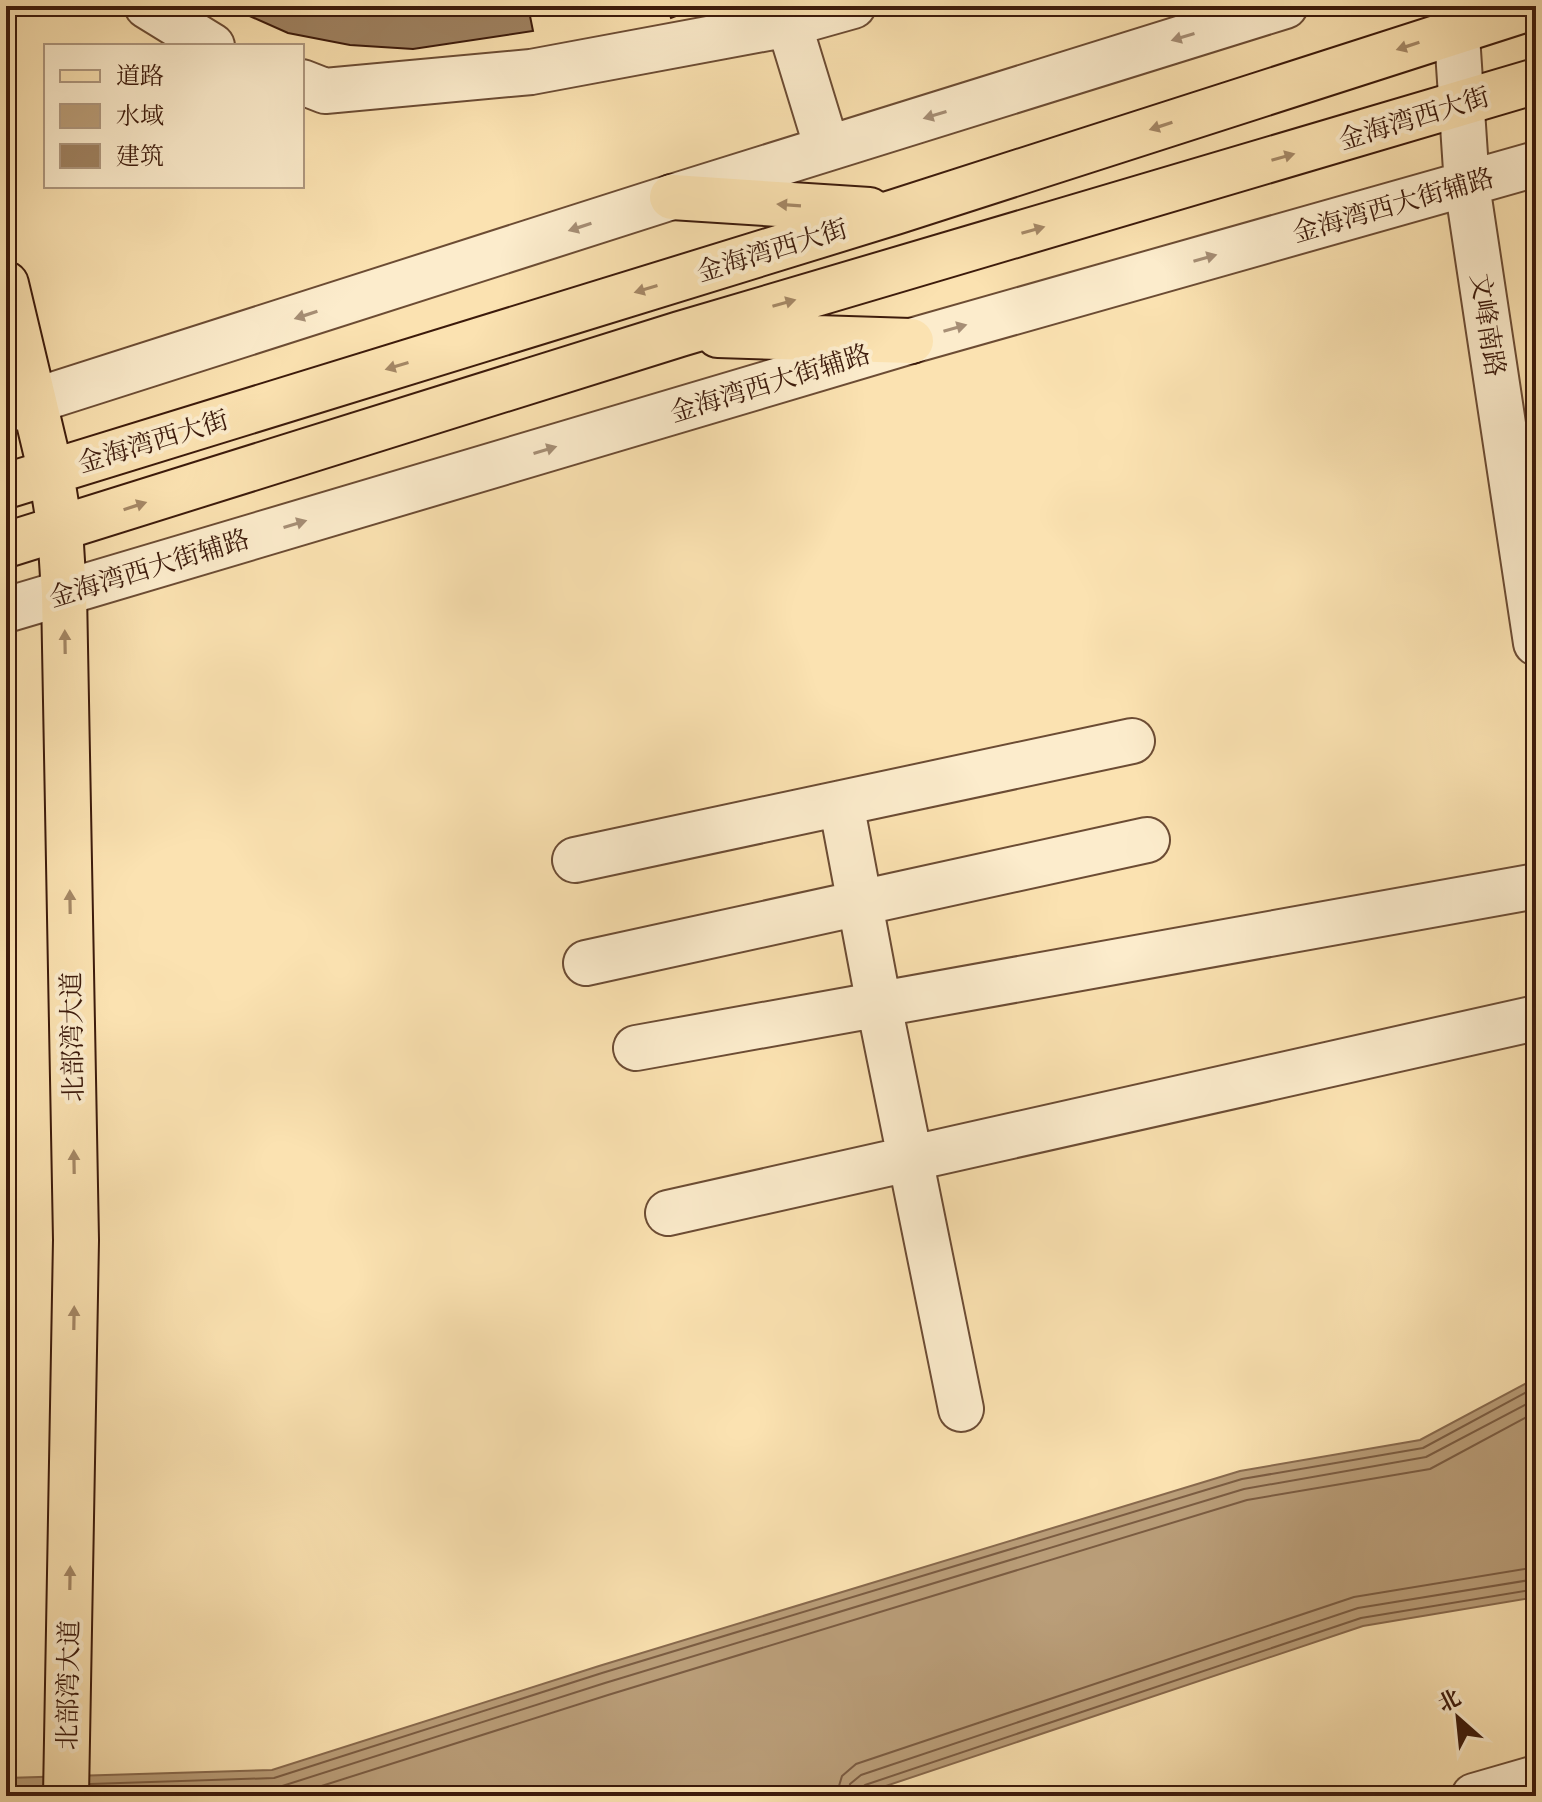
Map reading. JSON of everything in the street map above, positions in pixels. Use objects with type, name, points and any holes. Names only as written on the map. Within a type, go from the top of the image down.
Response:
[{"type":"main road","name":"金海湾西大街","points":[[6,486],[895,212],[1456,18],[1536,6]]},
{"type":"main road","name":"金海湾西大街","points":[[6,545],[680,334],[1536,81]]},
{"type":"main road","points":[[672,197],[895,212]]},
{"type":"main road","name":"北部湾大道","points":[[6,284],[20,406],[51,473],[60,529],[64,593],[76,1240],[66,1796]]},
{"type":"main road","points":[[680,334],[911,341]]},
{"type":"street","points":[[147,6],[209,44]]},
{"type":"street","points":[[304,83],[325,91],[531,72],[789,24],[853,6]]},
{"type":"street","points":[[20,406],[672,197],[1285,6]]},
{"type":"street","name":"文峰南路","points":[[1456,18],[1467,185],[1536,643]]},
{"type":"street","points":[[789,24],[827,148]]},
{"type":"street","name":"金海湾西大街辅路","points":[[6,610],[911,341],[1536,164]]},
{"type":"street","points":[[575,860],[1132,741]]},
{"type":"street","points":[[841,803],[961,1409]]},
{"type":"street","points":[[586,963],[1147,840]]},
{"type":"street","points":[[636,1048],[1536,886]]},
{"type":"street","points":[[668,1213],[1536,1018]]},
{"type":"street","points":[[1474,1796],[1536,1778]]},
{"type":"water","points":[[1536,1378],[1536,1597],[1363,1626],[856,1796],[6,1796],[6,1778],[272,1770],[599,1666],[1240,1471],[1420,1440]]},
{"type":"building","points":[[227,6],[528,6],[533,31],[413,49],[350,45],[288,33]]},
{"type":"building","points":[[667,6],[702,6],[671,18]]}]
